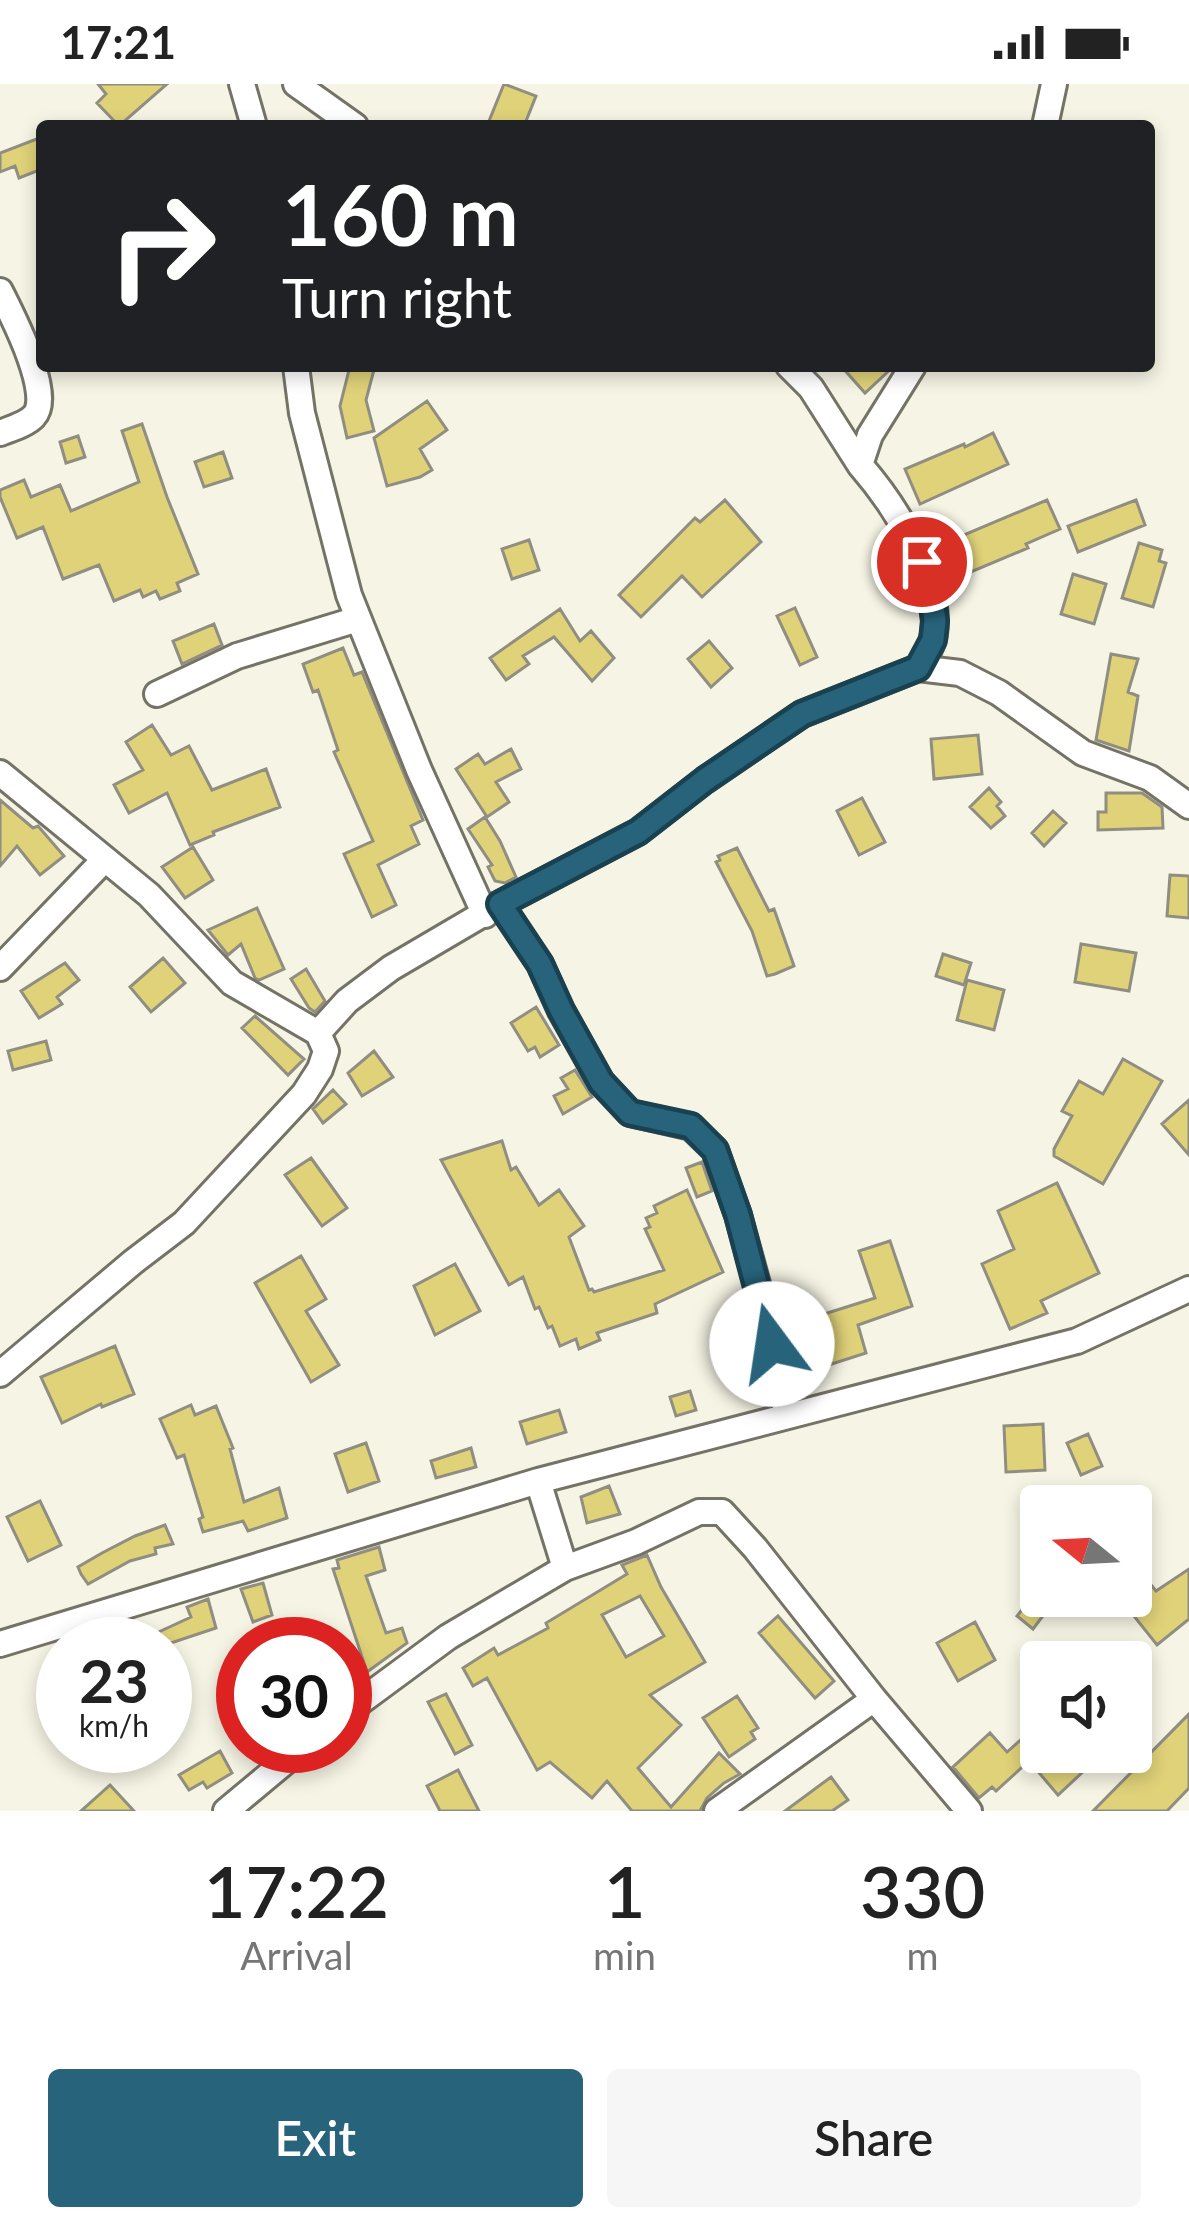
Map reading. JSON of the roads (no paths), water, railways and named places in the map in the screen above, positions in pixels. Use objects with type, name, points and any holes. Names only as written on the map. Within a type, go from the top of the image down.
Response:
[{"type":"street","points":[[242,84],[252,120]]},
{"type":"street","points":[[296,84],[347,120]]},
{"type":"street","points":[[1046,120],[1054,84]]},
{"type":"street","points":[[0,290],[37,380],[41,403],[34,416],[0,433]]},
{"type":"street","points":[[297,372],[302,413],[349,595],[418,770],[493,910],[540,964],[601,1082],[630,1113],[691,1126],[715,1150],[759,1290],[788,1414]]},
{"type":"street","points":[[795,372],[881,490],[922,562],[935,621],[933,640],[918,668]]},
{"type":"street","points":[[860,465],[870,435],[909,372]]},
{"type":"street","points":[[157,694],[237,656],[358,619]]},
{"type":"street","points":[[318,1033],[347,1001],[391,968],[638,832],[802,714],[918,668],[960,673],[999,693],[1083,753],[1150,778],[1189,806]]},
{"type":"street","points":[[0,773],[149,895],[232,983],[318,1033],[326,1051],[304,1094],[184,1222],[0,1374]]},
{"type":"street","points":[[0,968],[105,859]]},
{"type":"street","points":[[0,1644],[538,1481],[1077,1341],[1189,1289]]},
{"type":"street","points":[[538,1481],[565,1568]]},
{"type":"street","points":[[372,1693],[448,1637],[565,1568],[699,1512],[722,1512],[969,1811]]},
{"type":"street","points":[[717,1811],[874,1699]]},
{"type":"street","points":[[226,1811],[272,1773]]}]
